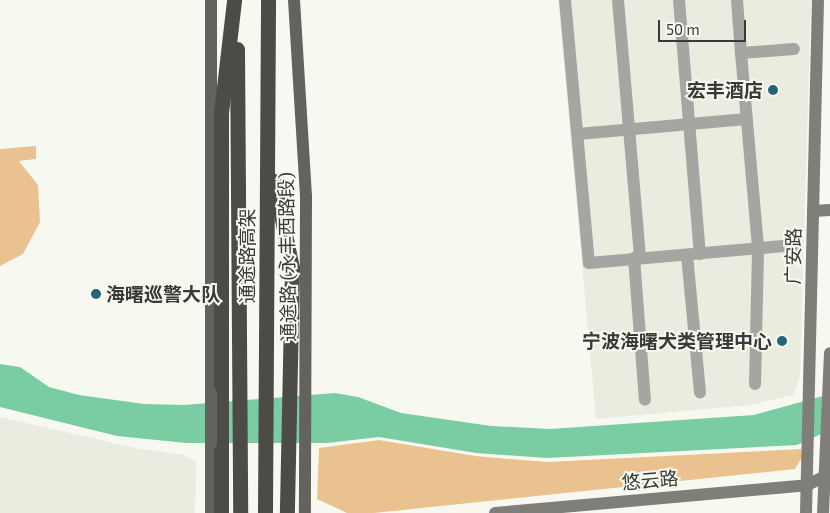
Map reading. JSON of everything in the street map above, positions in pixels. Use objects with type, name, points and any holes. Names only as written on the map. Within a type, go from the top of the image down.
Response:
[{"type":"highway","points":[[220,513],[221,113],[235,0]]},
{"type":"highway","name":"通途路高架","points":[[235,0],[240,513]]},
{"type":"highway","name":"通途路高架","points":[[265,513],[268,0]]},
{"type":"highway","points":[[267,152],[292,268],[287,513]]},
{"type":"main road","points":[[211,0],[211,513]]},
{"type":"main road","name":"通途路 (永丰西路段)","points":[[294,0],[306,196],[306,513]]},
{"type":"street","points":[[565,0],[589,263],[795,245]]},
{"type":"street","points":[[618,0],[629,129],[645,400]]},
{"type":"street","points":[[679,0],[688,124],[700,392]]},
{"type":"street","points":[[737,0],[758,247],[756,384]]},
{"type":"street","name":"广安路","points":[[806,513],[818,0]]},
{"type":"street","points":[[741,53],[794,49]]},
{"type":"street","points":[[578,134],[746,119]]},
{"type":"street","points":[[813,211],[830,210]]},
{"type":"street","points":[[823,513],[827,495],[828,474],[827,442],[830,353]]},
{"type":"street","name":"悠云路","points":[[495,513],[807,485],[828,474]]},
{"type":"street","points":[[807,485],[827,495]]},
{"type":"shaded area","points":[[558,0],[811,0],[800,375],[794,395],[750,405],[596,419]]},
{"type":"shaded area","points":[[36,146],[36,159],[19,161],[38,185],[40,222],[23,254],[0,266],[0,149]]},
{"type":"shaded area","points":[[0,364],[20,367],[49,387],[79,395],[144,404],[184,405],[335,393],[358,397],[401,413],[491,426],[550,429],[754,415],[830,394],[830,430],[797,445],[547,458],[476,453],[379,437],[327,443],[186,443],[117,436],[0,407]]},
{"type":"shaded area","points":[[0,417],[140,449],[185,455],[196,462],[195,513],[0,513]]},
{"type":"shaded area","points":[[379,440],[475,456],[547,462],[801,449],[802,457],[795,469],[374,513],[347,513],[317,499],[319,448]]},
{"type":"place","name":"宏丰酒店","points":[[773,90]]},
{"type":"place","name":"海曙巡警大队","points":[[96,294]]},
{"type":"place","name":"宁波海曙犬类管理中心","points":[[782,341]]}]
